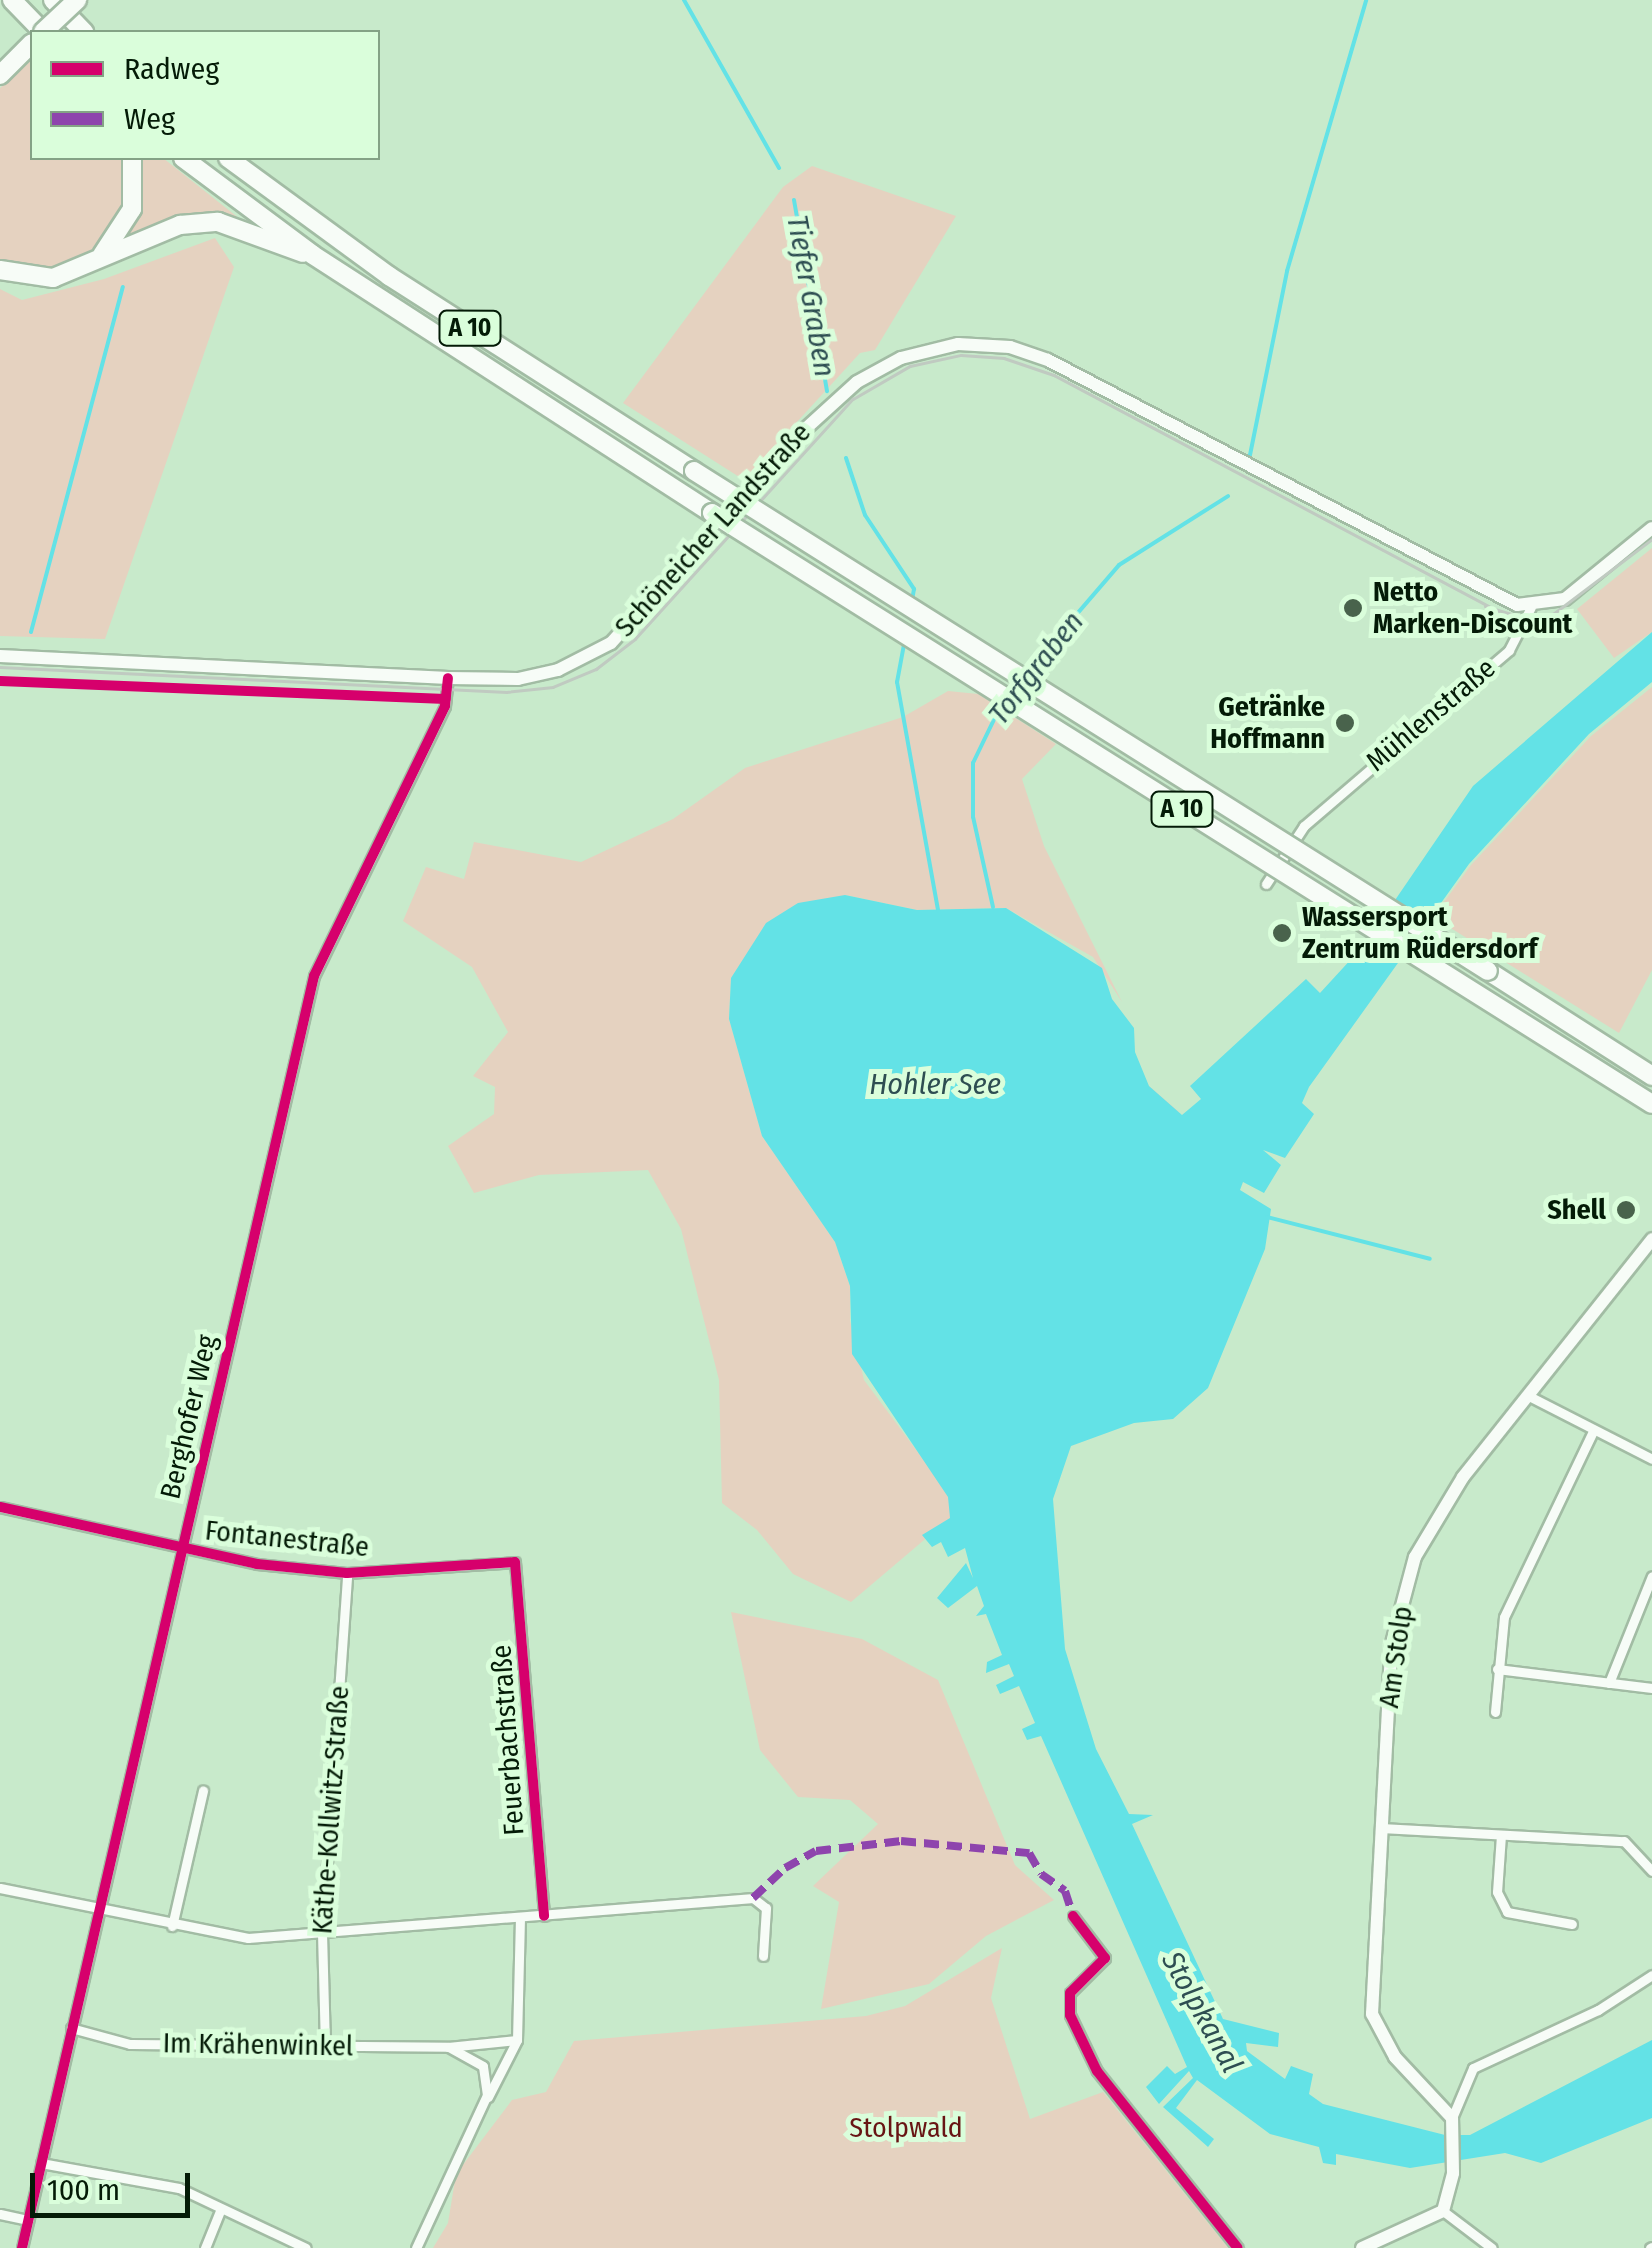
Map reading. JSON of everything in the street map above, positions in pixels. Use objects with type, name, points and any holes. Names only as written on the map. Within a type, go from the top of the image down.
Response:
[{"type":"highway","points":[[12,0],[41,30]]},
{"type":"highway","points":[[53,0],[82,30]]},
{"type":"highway","points":[[45,30],[77,0]]},
{"type":"highway","points":[[0,75],[30,45]]},
{"type":"highway","points":[[95,263],[132,209],[132,160]]},
{"type":"highway","name":"A 10","points":[[186,160],[313,255],[712,514],[1652,1104]]},
{"type":"highway","name":"A 10","points":[[231,160],[389,276],[1652,1076]]},
{"type":"highway","points":[[0,270],[53,278],[180,225],[218,222],[313,255]]},
{"type":"main road","name":"Schöneicher Landstraße","points":[[0,656],[448,678],[534,677],[603,649],[836,399],[891,362],[958,344],[997,345],[1048,360],[1464,581],[1531,607]]},
{"type":"main road","points":[[1531,607],[1565,599],[1652,528]]},
{"type":"main road","name":"Am Stolp","points":[[1452,2122],[1395,2057],[1372,2014],[1391,1647],[1415,1556],[1463,1477],[1652,1239]]},
{"type":"main road","points":[[1362,2248],[1443,2211],[1453,2173],[1452,2122]]},
{"type":"street","name":"Mühlenstraße","points":[[1266,884],[1304,826],[1508,650],[1531,607]]},
{"type":"street","name":"Berghofer Weg","points":[[22,2248],[314,976],[445,706],[448,678]]},
{"type":"street","points":[[1528,1394],[1652,1460]]},
{"type":"street","points":[[1495,1712],[1504,1616],[1593,1430]]},
{"type":"street","name":"Fontanestraße","points":[[0,1507],[182,1550],[347,1573],[515,1562]]},
{"type":"street","name":"Feuerbachstraße","points":[[515,1562],[544,1916]]},
{"type":"street","name":"Käthe-Kollwitz-Straße","points":[[325,2047],[322,1935],[347,1573]]},
{"type":"street","points":[[1609,1683],[1652,1576]]},
{"type":"street","points":[[1497,1669],[1652,1688]]},
{"type":"street","points":[[172,1926],[203,1791]]},
{"type":"street","points":[[1380,1828],[1624,1842],[1652,1871]]},
{"type":"street","points":[[1501,1835],[1496,1892],[1507,1912],[1572,1924]]},
{"type":"street","points":[[0,1888],[172,1926],[248,1938],[753,1898],[766,1908],[762,1956]]},
{"type":"street","points":[[1073,1916],[1105,1958],[1070,1993],[1070,2016],[1120,2102],[1238,2248]]},
{"type":"street","points":[[416,2248],[517,2040],[520,1918]]},
{"type":"street","points":[[1452,2122],[1473,2068],[1598,2010],[1652,1975]]},
{"type":"street","name":"Im Krähenwinkel","points":[[72,2028],[130,2044],[448,2047],[517,2040]]},
{"type":"street","points":[[448,2047],[483,2066],[485,2103]]},
{"type":"street","points":[[41,2163],[179,2188],[220,2211],[306,2248]]},
{"type":"street","points":[[205,2248],[220,2211]]},
{"type":"street","points":[[1443,2211],[1492,2248]]},
{"type":"street","points":[[0,2214],[28,2220]]},
{"type":"green space","points":[[30,58],[30,160],[128,160],[125,212],[112,237],[92,255],[42,269],[0,261],[0,88]]},
{"type":"green space","points":[[137,160],[166,160],[245,223],[213,217],[110,253],[134,219],[141,191]]},
{"type":"green space","points":[[812,166],[956,216],[875,350],[860,353],[744,480],[623,403],[783,187]]},
{"type":"green space","points":[[215,238],[234,267],[105,639],[0,636],[0,289],[22,300],[104,279]]},
{"type":"green space","points":[[1652,548],[1652,632],[1614,658],[1577,609]]},
{"type":"green space","points":[[1652,687],[1652,970],[1619,1033],[1433,917],[1471,865],[1591,736]]},
{"type":"green space","points":[[948,691],[978,694],[1056,744],[1022,779],[1044,846],[1122,1002],[1093,957],[1006,908],[917,910],[845,895],[748,953],[731,978],[729,1019],[762,1136],[835,1242],[850,1286],[850,1321],[864,1380],[923,1459],[948,1357],[1149,1086],[1179,1112],[950,1518],[851,1602],[793,1574],[757,1530],[722,1503],[719,1380],[681,1229],[648,1170],[539,1175],[474,1193],[448,1146],[494,1114],[495,1087],[473,1076],[508,1032],[472,967],[403,921],[426,867],[464,879],[474,842],[581,862],[673,819],[745,768],[903,717]]},
{"type":"green space","points":[[731,1612],[862,1639],[938,1680],[1015,1865],[1054,1900],[986,1936],[929,1984],[821,2009],[839,1902],[813,1886],[878,1824],[850,1800],[798,1797],[760,1750]]},
{"type":"green space","name":"Stolpwald","points":[[1002,1948],[991,1998],[1030,2119],[1103,2092],[1228,2248],[433,2248],[448,2223],[456,2174],[512,2100],[546,2092],[574,2041],[866,2016],[905,2006]]},
{"type":"water","name":"Hohler See","points":[[1652,632],[1652,682],[1589,734],[1469,864],[1309,1087],[1302,1103],[1314,1114],[1285,1158],[1263,1150],[1281,1165],[1264,1193],[1243,1182],[1240,1190],[1271,1209],[1265,1249],[1208,1388],[1173,1419],[1134,1423],[1071,1446],[1053,1499],[1065,1649],[1096,1749],[1129,1814],[1153,1815],[1132,1824],[1223,2019],[1279,2033],[1278,2047],[1246,2043],[1247,2051],[1285,2079],[1291,2066],[1313,2074],[1309,2094],[1323,2104],[1445,2135],[1470,2135],[1652,2040],[1652,2118],[1541,2163],[1505,2153],[1410,2168],[1336,2154],[1336,2165],[1323,2163],[1319,2147],[1270,2134],[1197,2080],[1176,2108],[1214,2139],[1208,2147],[1163,2107],[1193,2078],[1189,2071],[1159,2104],[1146,2087],[1167,2066],[1175,2074],[1187,2067],[1041,1736],[1027,1740],[1022,1729],[1035,1723],[1019,1686],[1000,1694],[996,1685],[1014,1676],[1009,1664],[986,1673],[987,1662],[1002,1655],[986,1614],[976,1616],[984,1606],[977,1586],[948,1608],[937,1598],[966,1563],[973,1578],[965,1548],[948,1557],[941,1542],[932,1547],[922,1535],[950,1518],[948,1497],[852,1354],[850,1286],[835,1242],[762,1136],[729,1019],[731,978],[766,923],[798,903],[845,895],[917,910],[1006,908],[1102,968],[1112,999],[1134,1028],[1135,1052],[1149,1086],[1182,1115],[1201,1099],[1190,1086],[1306,979],[1320,993],[1365,944],[1473,786]]},
{"type":"waterway","name":"Tiefer Graben","points":[[684,0],[779,168]]},
{"type":"waterway","name":"Torfgraben","points":[[1250,455],[1287,271],[1366,0]]},
{"type":"waterway","name":"Tiefer Graben","points":[[794,200],[827,391]]},
{"type":"waterway","points":[[31,632],[123,287]]},
{"type":"waterway","points":[[846,458],[865,515],[914,589],[912,600]]},
{"type":"waterway","name":"Torfgraben","points":[[1027,672],[1119,565],[1228,496]]},
{"type":"waterway","points":[[905,639],[897,682],[938,910]]},
{"type":"waterway","name":"Torfgraben","points":[[993,907],[973,817],[973,763],[1002,703]]},
{"type":"waterway","points":[[1267,1217],[1430,1259]]},
{"type":"tram line","points":[[0,667],[506,692],[553,687],[596,669],[635,639],[853,399],[910,366],[961,355],[1004,358],[1054,375],[1498,611]]},
{"type":"tram line","points":[[1485,606],[1522,617],[1553,614],[1652,539]]},
{"type":"marked path","points":[[753,1898],[785,1868],[816,1851],[901,1841],[1029,1853],[1041,1874],[1065,1891],[1073,1916]]},
{"type":"cycle path","points":[[22,2248],[314,976],[445,706],[448,678]]},
{"type":"cycle path","points":[[0,681],[446,699]]},
{"type":"cycle path","points":[[0,1507],[257,1564],[347,1573],[515,1562],[544,1916]]},
{"type":"cycle path","points":[[1073,1916],[1105,1958],[1070,1993],[1070,2015],[1097,2071],[1238,2248]]},
{"type":"place","name":"Netto Marken-Discount","points":[[1353,608]]},
{"type":"place","name":"Getränke Hoffmann","points":[[1345,723]]},
{"type":"place","name":"Wassersport Zentrum Rüdersdorf","points":[[1282,933]]},
{"type":"place","name":"Shell","points":[[1626,1210]]},
{"type":"water label","name":"Stolpkanal","points":[[1202,2012]]}]
